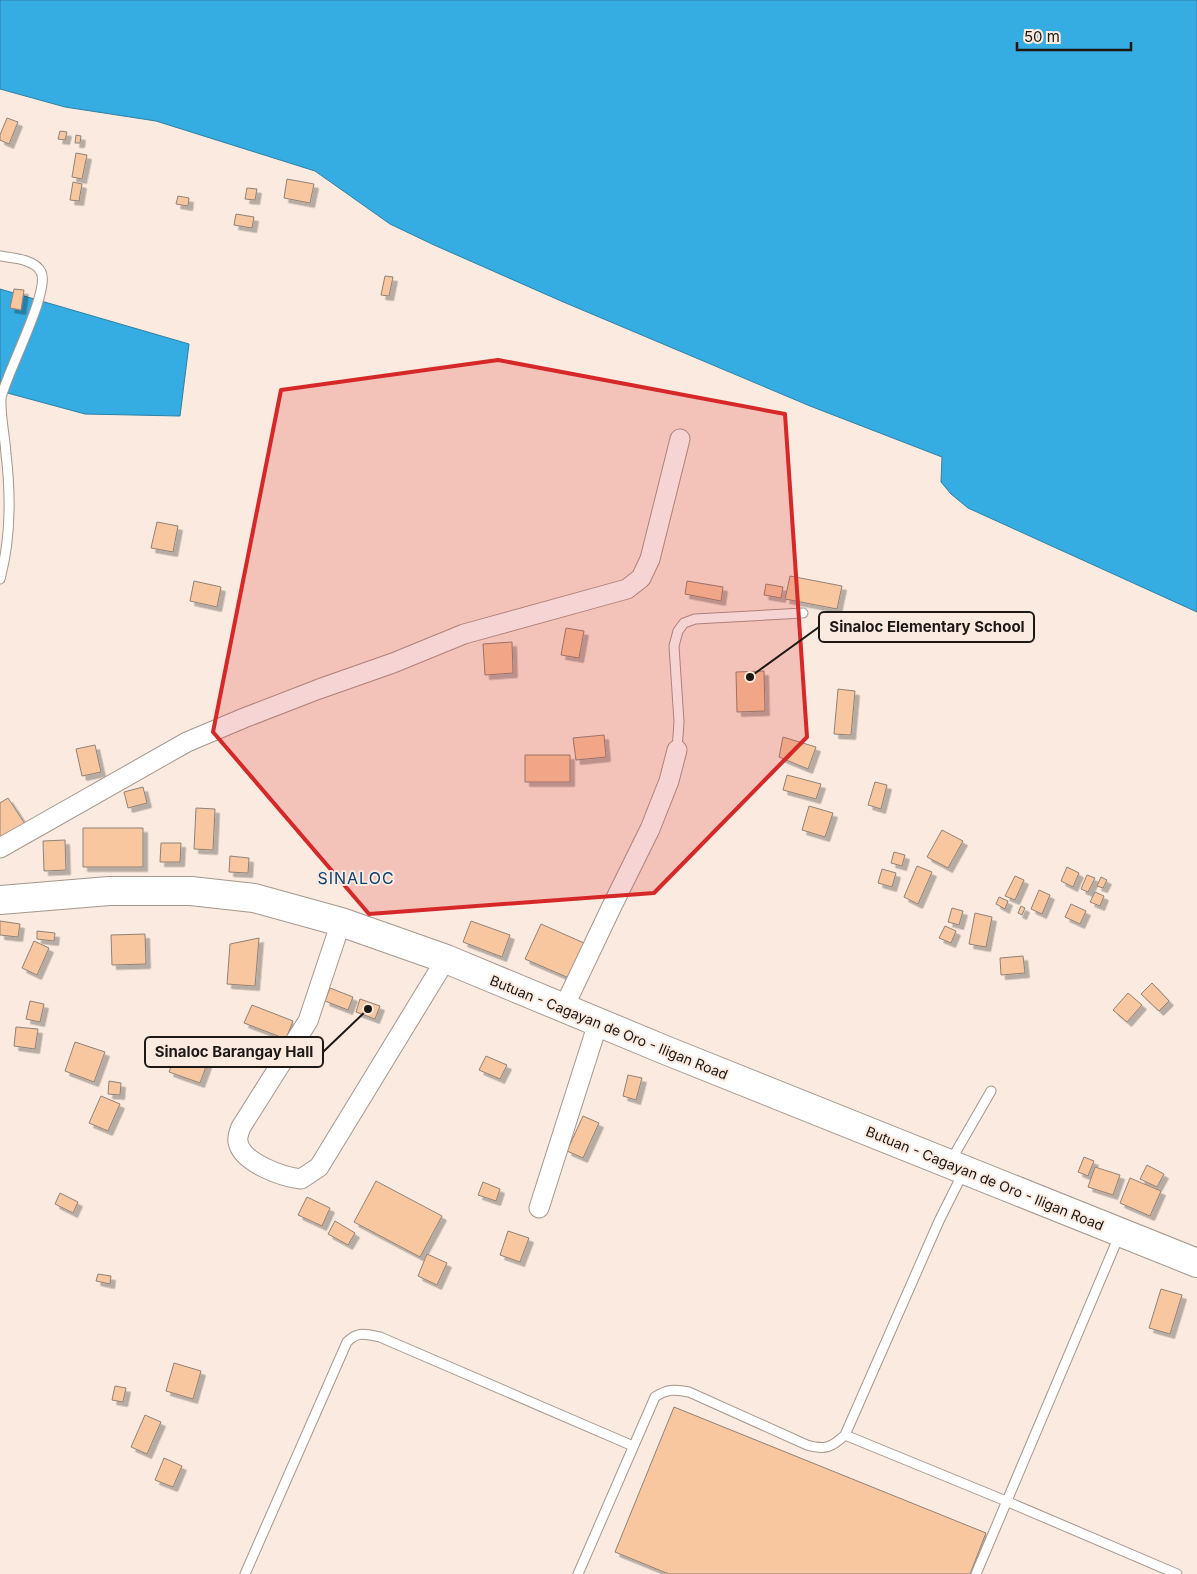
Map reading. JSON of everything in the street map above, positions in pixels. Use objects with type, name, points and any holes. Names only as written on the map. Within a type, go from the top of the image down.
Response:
[{"type":"highway","name":"Butuan - Cagayan de Oro - Iligan Road","points":[[0,900],[110,892],[192,891],[254,898],[340,922],[446,959],[598,1023],[1197,1262]]},
{"type":"street","points":[[0,848],[187,742],[244,718],[393,663],[464,634],[627,589],[641,578],[650,559],[680,439]]},
{"type":"street","points":[[563,1008],[650,829],[669,781],[677,750]]},
{"type":"street","points":[[340,922],[308,1021],[241,1127],[238,1136],[238,1145],[248,1157],[264,1168],[287,1177],[301,1179],[319,1167],[446,959]]},
{"type":"street","points":[[539,1208],[598,1023]]},
{"type":"lane","points":[[0,256],[26,261],[36,266],[42,272],[44,282],[1,398],[0,415],[9,479],[9,532],[0,579]]},
{"type":"lane","points":[[677,750],[679,722],[674,646],[678,631],[684,623],[695,619],[803,613]]},
{"type":"lane","points":[[578,1574],[655,1397],[664,1391],[676,1389],[694,1394],[817,1448],[826,1448],[836,1443],[845,1435],[939,1221],[956,1167],[991,1092]]},
{"type":"lane","points":[[976,1574],[1120,1232]]},
{"type":"lane","points":[[245,1574],[347,1342],[353,1336],[364,1334],[380,1337],[633,1446]]},
{"type":"lane","points":[[845,1435],[1177,1574]]},
{"type":"highlighted area","points":[[498,360],[785,414],[807,737],[654,893],[369,914],[213,732],[281,390]]},
{"type":"water","points":[[0,0],[1197,0],[1197,612],[968,508],[951,494],[941,482],[942,457],[810,406],[434,245],[390,224],[315,171],[156,121],[65,107],[0,89]]},
{"type":"water","points":[[0,289],[189,344],[180,416],[85,414],[0,391]]},
{"type":"building","points":[[7,118],[18,122],[9,144],[0,140],[0,135]]},
{"type":"building","points":[[60,131],[67,132],[65,140],[58,139]]},
{"type":"building","points":[[76,135],[81,136],[80,143],[75,143]]},
{"type":"building","points":[[76,153],[87,155],[82,179],[72,177]]},
{"type":"building","points":[[287,179],[314,184],[310,203],[284,198]]},
{"type":"building","points":[[73,182],[82,184],[79,201],[70,200]]},
{"type":"building","points":[[247,188],[257,189],[255,200],[245,199]]},
{"type":"building","points":[[178,196],[189,198],[188,206],[176,204]]},
{"type":"building","points":[[236,214],[254,217],[252,228],[234,225]]},
{"type":"building","points":[[385,276],[393,277],[389,296],[381,295]]},
{"type":"building","points":[[14,289],[24,290],[21,310],[10,308]]},
{"type":"building","points":[[157,522],[178,526],[173,552],[151,548]]},
{"type":"building","points":[[790,576],[842,586],[837,609],[785,599]]},
{"type":"building","points":[[194,581],[221,587],[217,607],[190,601]]},
{"type":"building","points":[[687,581],[723,587],[721,601],[685,594]]},
{"type":"building","points":[[766,584],[783,587],[781,598],[764,595]]},
{"type":"building","points":[[566,628],[584,631],[579,658],[561,655]]},
{"type":"building","points":[[512,642],[513,673],[485,675],[483,644]]},
{"type":"building","points":[[764,671],[765,711],[737,712],[736,672]]},
{"type":"building","points":[[838,689],[855,691],[851,735],[834,734]]},
{"type":"building","points":[[604,735],[606,757],[576,760],[573,738]]},
{"type":"building","points":[[783,737],[816,747],[808,769],[779,757]]},
{"type":"building","points":[[95,745],[101,772],[82,776],[76,749]]},
{"type":"building","points":[[525,755],[570,755],[570,782],[525,782]]},
{"type":"building","points":[[787,775],[821,784],[816,799],[783,790]]},
{"type":"building","points":[[875,782],[887,785],[881,809],[868,805]]},
{"type":"building","points":[[143,787],[147,803],[128,808],[124,792]]},
{"type":"building","points":[[8,798],[27,827],[3,841],[0,836],[0,803]]},
{"type":"building","points":[[809,806],[833,813],[825,837],[802,830]]},
{"type":"building","points":[[196,808],[215,809],[213,850],[194,849]]},
{"type":"building","points":[[83,828],[143,828],[143,867],[83,867]]},
{"type":"building","points":[[942,830],[963,841],[948,868],[927,857]]},
{"type":"building","points":[[65,840],[66,870],[44,871],[43,841]]},
{"type":"building","points":[[161,843],[181,843],[180,862],[160,862]]},
{"type":"building","points":[[894,852],[905,855],[902,866],[891,863]]},
{"type":"building","points":[[230,856],[249,858],[248,873],[229,872]]},
{"type":"building","points":[[917,866],[932,872],[918,904],[904,897]]},
{"type":"building","points":[[1067,867],[1079,873],[1073,887],[1061,881]]},
{"type":"building","points":[[882,869],[896,873],[892,887],[878,883]]},
{"type":"building","points":[[1087,875],[1095,878],[1088,892],[1081,889]]},
{"type":"building","points":[[1015,876],[1024,880],[1015,900],[1005,896]]},
{"type":"building","points":[[1101,877],[1107,880],[1103,888],[1097,886]]},
{"type":"building","points":[[1039,890],[1050,895],[1042,914],[1031,909]]},
{"type":"building","points":[[1095,892],[1104,896],[1100,906],[1090,902]]},
{"type":"building","points":[[999,897],[1008,901],[1005,909],[996,904]]},
{"type":"building","points":[[1071,904],[1086,911],[1080,924],[1065,917]]},
{"type":"building","points":[[1021,906],[1025,908],[1022,915],[1018,913]]},
{"type":"building","points":[[952,908],[963,911],[959,925],[948,922]]},
{"type":"building","points":[[975,913],[992,917],[986,947],[969,944]]},
{"type":"building","points":[[0,921],[20,924],[18,937],[0,935]]},
{"type":"building","points":[[471,921],[510,935],[502,957],[463,942]]},
{"type":"building","points":[[541,924],[584,943],[569,978],[525,959]]},
{"type":"building","points":[[945,926],[956,931],[951,943],[939,938]]},
{"type":"building","points":[[37,931],[55,933],[54,941],[37,939]]},
{"type":"building","points":[[145,934],[146,964],[112,965],[111,935]]},
{"type":"building","points":[[259,938],[255,986],[227,984],[230,944]]},
{"type":"building","points":[[34,941],[49,948],[37,975],[22,968]]},
{"type":"building","points":[[1023,956],[1025,973],[1001,975],[1000,958]]},
{"type":"building","points":[[1152,983],[1169,1001],[1159,1011],[1141,994]]},
{"type":"building","points":[[330,988],[353,997],[348,1010],[325,1001]]},
{"type":"building","points":[[1128,993],[1142,1005],[1127,1022],[1113,1010]]},
{"type":"building","points":[[360,999],[380,1006],[375,1019],[356,1012]]},
{"type":"building","points":[[30,1001],[44,1004],[40,1022],[26,1019]]},
{"type":"building","points":[[252,1005],[293,1021],[286,1039],[244,1023]]},
{"type":"building","points":[[16,1027],[38,1029],[35,1049],[14,1046]]},
{"type":"building","points":[[181,1039],[212,1050],[200,1083],[169,1072]]},
{"type":"building","points":[[75,1042],[105,1052],[94,1082],[65,1071]]},
{"type":"building","points":[[486,1056],[507,1065],[500,1079],[479,1070]]},
{"type":"building","points":[[628,1075],[642,1078],[636,1100],[623,1096]]},
{"type":"building","points":[[109,1081],[121,1083],[120,1095],[108,1094]]},
{"type":"building","points":[[101,1096],[120,1104],[108,1131],[89,1123]]},
{"type":"building","points":[[583,1116],[599,1123],[583,1158],[567,1151]]},
{"type":"building","points":[[1084,1157],[1094,1161],[1088,1176],[1078,1172]]},
{"type":"building","points":[[1147,1165],[1164,1174],[1157,1187],[1140,1179]]},
{"type":"building","points":[[1095,1167],[1120,1175],[1113,1195],[1088,1187]]},
{"type":"building","points":[[1130,1178],[1161,1191],[1150,1216],[1120,1203]]},
{"type":"building","points":[[376,1181],[442,1216],[420,1257],[354,1222]]},
{"type":"building","points":[[483,1182],[500,1189],[496,1201],[478,1195]]},
{"type":"building","points":[[60,1193],[78,1202],[73,1213],[55,1204]]},
{"type":"building","points":[[307,1197],[330,1208],[322,1226],[298,1215]]},
{"type":"building","points":[[335,1221],[355,1233],[348,1245],[328,1234]]},
{"type":"building","points":[[508,1231],[529,1238],[520,1262],[500,1255]]},
{"type":"building","points":[[427,1254],[447,1263],[437,1285],[418,1276]]},
{"type":"building","points":[[98,1274],[111,1276],[110,1284],[96,1281]]},
{"type":"building","points":[[1161,1289],[1182,1295],[1170,1334],[1149,1328]]},
{"type":"building","points":[[174,1363],[201,1371],[193,1399],[166,1391]]},
{"type":"building","points":[[115,1386],[126,1388],[123,1402],[112,1400]]},
{"type":"building","points":[[674,1407],[986,1533],[970,1574],[669,1574],[615,1552]]},
{"type":"building","points":[[145,1415],[161,1422],[147,1454],[131,1447]]},
{"type":"building","points":[[164,1458],[182,1466],[173,1487],[155,1480]]},
{"type":"place","name":"Sinaloc Elementary School","points":[[750,677]]},
{"type":"place","name":"Sinaloc Barangay Hall","points":[[368,1009]]},
{"type":"district","name":"SINALOC","points":[[356,878]]}]
